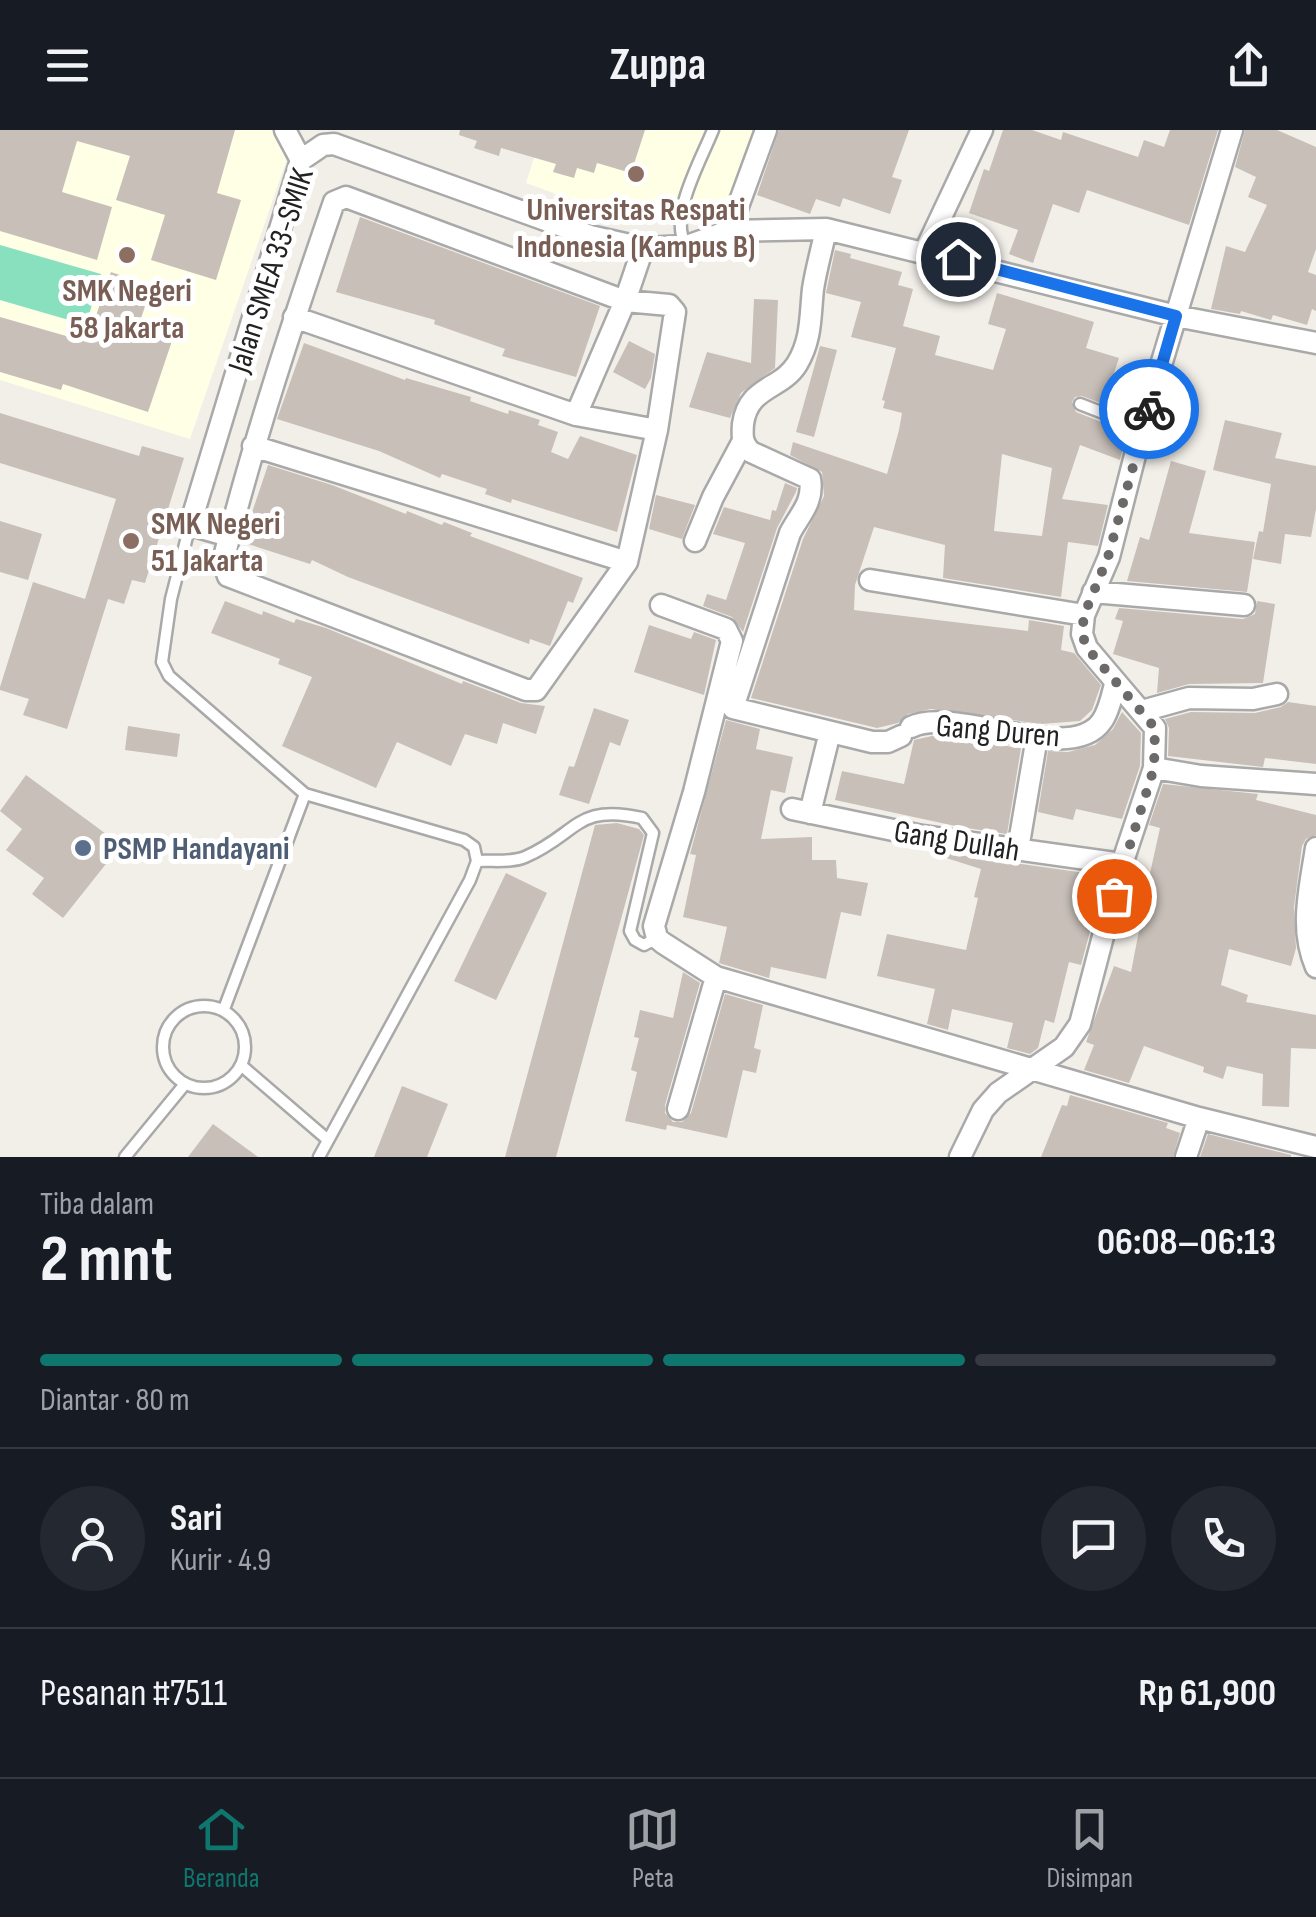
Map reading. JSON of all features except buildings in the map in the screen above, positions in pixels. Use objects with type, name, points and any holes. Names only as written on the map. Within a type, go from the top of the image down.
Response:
[{"type":"street","points":[[285,130],[301,160]]},
{"type":"street","points":[[730,231],[766,130]]},
{"type":"street","points":[[924,251],[982,130]]},
{"type":"street","points":[[960,1157],[983,1110],[1012,1080],[1064,1047],[1080,1024],[1122,864],[1154,768],[1155,728],[1087,648],[1082,634],[1084,615],[1108,557],[1142,428],[1232,130]]},
{"type":"street","name":"Jalan SMEA 33-SMIK","points":[[190,525],[301,160],[335,137],[590,236],[643,248],[687,246],[730,231],[826,228],[1176,316],[1316,342]]},
{"type":"street","points":[[340,196],[626,301],[669,305],[675,312],[658,430],[627,562],[540,687],[532,691],[228,576],[223,561],[253,446],[334,202],[340,196]]},
{"type":"street","points":[[695,541],[742,441],[745,412],[751,400],[795,368],[809,340],[813,288],[826,228]]},
{"type":"street","points":[[576,416],[626,301],[643,248]]},
{"type":"street","points":[[294,317],[576,416],[658,430]]},
{"type":"street","points":[[661,605],[753,640],[790,532],[805,511],[812,485],[801,474],[751,452],[742,441]]},
{"type":"street","points":[[253,446],[627,562]]},
{"type":"street","points":[[190,525],[229,536]]},
{"type":"street","points":[[870,580],[1084,615]]},
{"type":"street","points":[[1093,592],[1244,605]]},
{"type":"street","points":[[732,634],[694,792],[654,926],[657,938],[716,977],[1199,1118],[1316,1147]]},
{"type":"street","name":"Gang Duren","points":[[753,640],[733,702],[736,711],[881,743],[930,722],[1037,738],[1076,737],[1094,730],[1105,716],[1116,684]]},
{"type":"street","points":[[1142,711],[1189,698],[1253,700],[1277,694]]},
{"type":"street","name":"Gang Dullah","points":[[830,732],[801,811],[922,836],[1122,864]]},
{"type":"street","points":[[1018,849],[1037,738]]},
{"type":"street","points":[[1154,768],[1201,776],[1316,784]]},
{"type":"street","points":[[1316,848],[1305,919],[1316,967]]},
{"type":"street","points":[[678,1109],[716,977]]},
{"type":"street","points":[[1186,1157],[1199,1118]]},
{"type":"lane","points":[[687,246],[679,234],[681,209],[713,130]]},
{"type":"lane","points":[[1080,404],[1142,428]]},
{"type":"lane","name":"Jalan SMEA 33-SMIK","points":[[190,525],[171,598],[162,662],[169,676],[305,794]]},
{"type":"lane","points":[[224,1010],[305,794],[464,840],[474,847],[477,861],[470,880],[320,1157]]},
{"type":"lane","points":[[477,861],[521,859],[581,820],[613,812],[642,818],[653,833],[630,931],[644,945],[657,938]]},
{"type":"lane","points":[[208,1005],[224,1010],[244,1034],[242,1066],[217,1086],[185,1084],[172,1074],[164,1059],[162,1043],[167,1027],[177,1014],[191,1007],[208,1005]]},
{"type":"lane","points":[[242,1066],[328,1140]]},
{"type":"lane","points":[[125,1157],[185,1084]]},
{"type":"shaded area","name":"SMK Negeri 58 Jakarta","points":[[0,130],[297,130],[190,439],[0,380]]},
{"type":"shaded area","name":"Universitas Respati Indonesia (Kampus B)","points":[[543,130],[755,130],[740,182],[726,208],[698,216],[642,220],[597,209],[526,183]]},
{"type":"green space","points":[[0,245],[101,274],[86,325],[0,300]]},
{"type":"way so far","points":[[1114,896],[1154,768],[1155,728],[1087,648],[1082,634],[1084,615],[1108,557],[1149,409]]},
{"type":"place","name":"Universitas Respati Indonesia (Kampus B)","points":[[636,174]]},
{"type":"place","name":"SMK Negeri 58 Jakarta","points":[[127,255]]},
{"type":"place","name":"SMK Negeri 51 Jakarta","points":[[131,541]]},
{"type":"place","name":"PSMP Handayani","points":[[83,848]]},
{"type":"route","points":[[958,259],[1176,316],[1149,409]]}]
